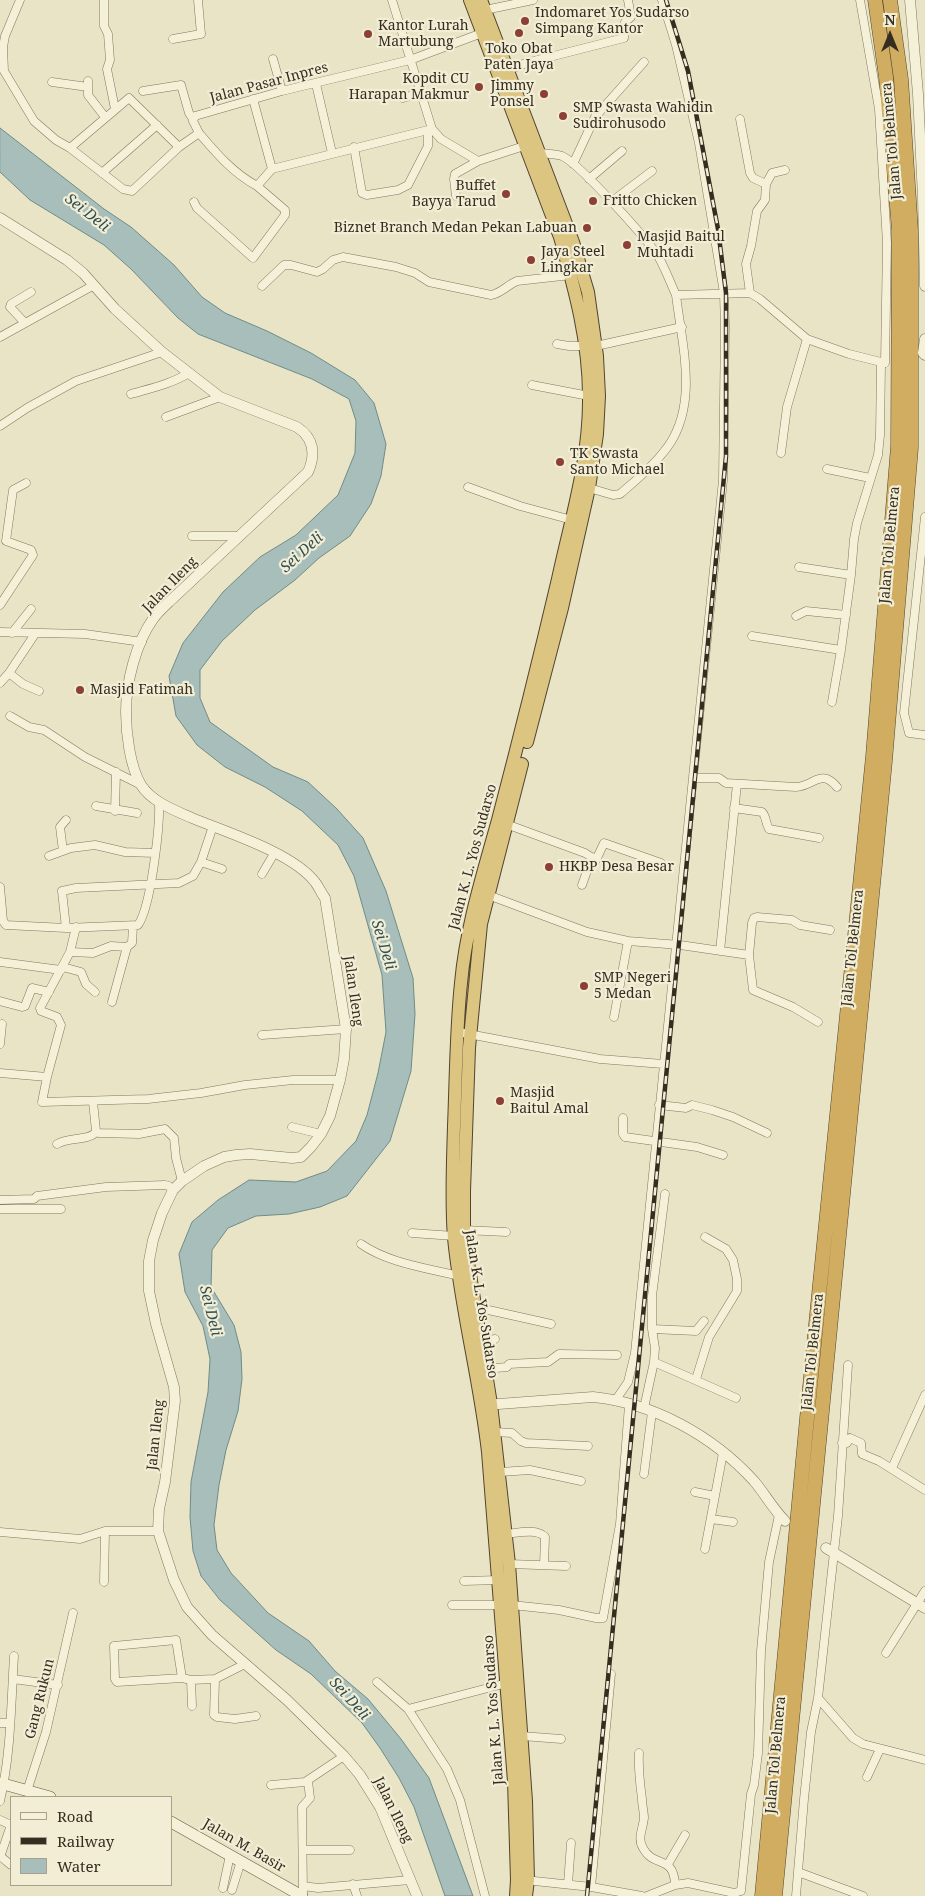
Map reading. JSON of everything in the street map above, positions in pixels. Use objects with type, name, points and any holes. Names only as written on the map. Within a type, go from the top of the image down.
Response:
[{"type":"highway","name":"Jalan K. L. Yos Sudarso","points":[[470,0],[482,33],[502,72]]},
{"type":"highway","name":"Jalan Tol Belmera","points":[[762,1896],[872,756],[898,446],[899,230],[886,77],[875,0]]},
{"type":"highway","name":"Jalan Tol Belmera","points":[[775,1896],[885,761],[911,448],[912,231],[901,79],[890,0]]},
{"type":"highway","name":"Jalan K. L. Yos Sudarso","points":[[464,1033],[461,984],[469,925],[519,740],[572,520],[585,451],[591,346],[588,292],[576,274],[560,238],[532,150],[502,72],[483,5]]},
{"type":"highway","name":"Jalan K. L. Yos Sudarso","points":[[526,1896],[514,1781],[507,1683],[506,1605],[509,1564],[500,1472],[495,1432],[486,1405],[459,1276],[459,1233],[453,1175],[464,1033],[481,924],[562,608],[589,488],[597,434],[599,396],[591,346]]},
{"type":"highway","name":"Jalan K. L. Yos Sudarso","points":[[459,1233],[475,1307],[485,1369],[487,1446],[499,1580],[506,1605],[522,1736],[526,1801],[523,1880],[516,1896]]},
{"type":"main road","points":[[2,1784],[46,1796]]},
{"type":"main road","name":"Jalan M. Basir","points":[[172,1823],[303,1893]]},
{"type":"street","points":[[20,0],[3,47],[4,71],[34,121],[56,140],[70,148],[123,189],[132,191],[179,147],[199,133]]},
{"type":"street","points":[[104,0],[104,29],[108,34],[110,60],[107,69],[115,108]]},
{"type":"street","points":[[173,39],[201,34],[198,0]]},
{"type":"street","points":[[354,147],[362,193],[367,195],[398,190],[408,185],[428,146],[430,129],[392,0]]},
{"type":"street","points":[[483,5],[533,0]]},
{"type":"street","points":[[502,72],[526,63],[624,38],[625,22],[631,17],[628,0]]},
{"type":"street","points":[[615,1400],[628,1382],[635,1352],[723,480],[724,293],[699,143],[676,45],[662,0]]},
{"type":"street","points":[[832,702],[842,650],[857,523],[878,455],[883,364],[887,242],[879,109],[860,0]]},
{"type":"street","points":[[910,0],[922,94],[925,286]]},
{"type":"street","name":"Jalan Pasar Inpres","points":[[193,119],[195,116],[282,91],[410,60],[482,33]]},
{"type":"street","points":[[273,59],[282,91]]},
{"type":"street","points":[[573,164],[595,117],[644,62]]},
{"type":"street","points":[[52,82],[88,84],[90,98],[105,117]]},
{"type":"street","points":[[316,84],[332,153]]},
{"type":"street","points":[[143,91],[181,85],[189,113],[199,133],[225,164],[257,186],[285,212],[285,215],[253,258],[197,208],[194,202]]},
{"type":"street","points":[[403,98],[420,93]]},
{"type":"street","points":[[70,148],[128,98],[179,147]]},
{"type":"street","points":[[253,99],[272,169]]},
{"type":"street","points":[[740,119],[750,173],[753,178],[766,184]]},
{"type":"street","points":[[102,173],[157,124]]},
{"type":"street","points":[[257,186],[272,169],[430,129]]},
{"type":"street","points":[[430,129],[441,139],[478,162]]},
{"type":"street","points":[[456,196],[455,174],[478,162],[532,150],[562,156],[589,179],[656,254],[676,294],[682,327],[686,387],[684,410],[679,427],[664,453],[620,494],[613,495],[589,488]]},
{"type":"street","points":[[589,179],[622,151]]},
{"type":"street","points":[[750,293],[746,264],[757,211],[765,200],[766,184],[772,173],[785,170]]},
{"type":"street","points":[[611,202],[652,171]]},
{"type":"street","name":"Jalan Ileng","points":[[1,221],[68,260],[83,273],[115,309],[162,352],[220,397],[297,427],[306,433],[313,451],[308,472],[153,619],[133,660],[126,701],[126,733],[131,758],[141,785],[160,803],[275,852],[315,882],[325,898],[346,1029],[344,1059],[330,1116],[311,1148],[301,1157],[292,1158],[250,1154],[224,1157],[204,1166],[182,1180],[173,1190],[162,1213],[149,1261],[149,1291],[156,1324],[173,1380],[175,1400],[165,1482],[159,1509],[158,1531],[174,1580],[187,1608],[212,1635],[287,1700],[344,1756],[360,1776],[380,1807],[417,1896]]},
{"type":"street","points":[[262,286],[284,265],[317,272],[323,270],[333,260],[343,257],[415,273],[429,282],[491,296],[499,294],[511,283],[517,281],[576,274]]},
{"type":"street","points":[[0,326],[2,335],[94,285]]},
{"type":"street","points":[[25,323],[11,310],[10,304],[31,292]]},
{"type":"street","points":[[676,294],[750,293],[760,299],[807,339],[883,364]]},
{"type":"street","points":[[557,344],[591,346],[682,327]]},
{"type":"street","points":[[781,453],[787,407],[807,339]]},
{"type":"street","points":[[925,339],[923,353],[925,355]]},
{"type":"street","points":[[0,426],[27,408],[76,381],[162,352]]},
{"type":"street","points":[[131,394],[158,388],[176,381],[189,373]]},
{"type":"street","points":[[532,385],[589,396]]},
{"type":"street","points":[[166,417],[220,397]]},
{"type":"street","points":[[827,469],[870,478]]},
{"type":"street","points":[[0,605],[32,554],[31,550],[6,541],[13,490],[26,483]]},
{"type":"street","points":[[468,487],[520,506],[572,520]]},
{"type":"street","points":[[925,517],[904,713],[909,733],[925,735]]},
{"type":"street","points":[[192,536],[239,536]]},
{"type":"street","points":[[799,567],[852,575]]},
{"type":"street","points":[[12,634],[30,610]]},
{"type":"street","points":[[796,616],[806,611],[846,615]]},
{"type":"street","points":[[0,632],[12,634],[85,634],[142,642]]},
{"type":"street","points":[[0,683],[36,634]]},
{"type":"street","points":[[752,636],[842,650]]},
{"type":"street","points":[[9,673],[23,684],[39,692]]},
{"type":"street","points":[[10,716],[29,726],[44,730],[78,753],[141,785]]},
{"type":"street","points":[[115,810],[116,772]]},
{"type":"street","points":[[694,778],[719,778],[726,784],[802,786],[818,778],[825,778],[832,781],[837,787]]},
{"type":"street","points":[[720,951],[737,784]]},
{"type":"street","points":[[0,887],[5,924],[66,928],[134,926],[140,922],[151,884],[160,803]]},
{"type":"street","points":[[96,806],[137,813]]},
{"type":"street","points":[[734,808],[762,812],[765,815],[766,824],[769,829],[819,838]]},
{"type":"street","points":[[63,851],[60,827],[66,820]]},
{"type":"street","points":[[506,824],[585,853],[596,860],[604,843],[661,864]]},
{"type":"street","points":[[66,928],[62,891],[76,888],[178,883],[186,880],[193,876],[201,862],[213,826]]},
{"type":"street","points":[[49,856],[63,851],[96,845],[125,852],[154,853]]},
{"type":"street","points":[[262,874],[275,852]]},
{"type":"street","points":[[582,885],[592,857]]},
{"type":"street","points":[[201,862],[222,869]]},
{"type":"street","points":[[488,895],[587,932],[628,941],[676,945],[749,955]]},
{"type":"street","points":[[818,1022],[793,1007],[753,990],[749,955],[752,922],[757,917],[792,920],[800,925],[830,930]]},
{"type":"street","points":[[112,1002],[127,947],[132,943],[134,926]]},
{"type":"street","points":[[76,927],[70,952],[40,1010],[57,1017],[61,1025],[42,1102],[93,1102],[183,1096],[245,1085],[293,1080],[340,1080]]},
{"type":"street","points":[[614,1017],[628,941]]},
{"type":"street","points":[[70,952],[93,953],[111,946],[127,947]]},
{"type":"street","points":[[0,962],[62,968],[80,972],[86,984],[95,992]]},
{"type":"street","points":[[0,1001],[22,1007],[25,1006],[32,988],[49,992]]},
{"type":"street","points":[[0,1044],[2,1024]]},
{"type":"street","points":[[262,1035],[346,1029]]},
{"type":"street","points":[[464,1033],[600,1059],[663,1064]]},
{"type":"street","points":[[0,1073],[47,1077]]},
{"type":"street","points":[[93,1102],[97,1132]]},
{"type":"street","points":[[659,1105],[686,1108],[692,1105],[712,1110],[733,1116],[767,1133]]},
{"type":"street","points":[[623,1118],[623,1134],[625,1137],[697,1147],[723,1155]]},
{"type":"street","points":[[292,1127],[321,1134]]},
{"type":"street","points":[[57,1144],[66,1140],[91,1137],[97,1132],[139,1134],[165,1128],[174,1138],[176,1158],[182,1180]]},
{"type":"street","points":[[0,1200],[34,1199],[37,1196],[106,1187],[165,1185],[170,1186],[173,1190]]},
{"type":"street","points":[[644,1474],[648,1410],[655,1348],[652,1329],[652,1296],[665,1194]]},
{"type":"street","points":[[32,1208],[34,1199]]},
{"type":"street","points":[[0,1210],[61,1209]]},
{"type":"street","points":[[412,1233],[506,1232]]},
{"type":"street","points":[[696,1380],[709,1337],[737,1290],[733,1260],[726,1249],[705,1237]]},
{"type":"street","points":[[361,1244],[387,1257],[459,1276]]},
{"type":"street","points":[[475,1307],[551,1324]]},
{"type":"street","points":[[652,1329],[696,1331],[704,1321]]},
{"type":"street","points":[[481,1342],[495,1339]]},
{"type":"street","points":[[485,1369],[507,1367],[509,1364],[525,1362],[548,1362],[559,1354],[617,1355]]},
{"type":"street","points":[[654,1362],[736,1398]]},
{"type":"street","points":[[796,1896],[811,1732],[818,1698],[848,1365]]},
{"type":"street","points":[[892,1468],[925,1395]]},
{"type":"street","points":[[486,1405],[593,1397],[615,1400],[648,1410],[681,1424],[723,1453],[753,1481],[782,1518],[769,1562],[761,1651],[758,1753],[751,1794],[741,1890],[734,1893],[688,1883],[675,1885],[647,1896]]},
{"type":"street","points":[[452,1605],[506,1605],[559,1610],[603,1618],[620,1524],[629,1405]]},
{"type":"street","points":[[495,1432],[512,1433],[526,1443],[588,1446]]},
{"type":"street","points":[[842,1443],[847,1443],[850,1438],[861,1443],[862,1454],[892,1468],[910,1482],[925,1490]]},
{"type":"street","points":[[705,1549],[723,1453]]},
{"type":"street","points":[[500,1472],[530,1470],[581,1481]]},
{"type":"street","points":[[695,1492],[715,1496]]},
{"type":"street","points":[[711,1519],[733,1522]]},
{"type":"street","points":[[0,1532],[80,1539],[106,1531],[158,1531]]},
{"type":"street","points":[[104,1582],[106,1531]]},
{"type":"street","points":[[506,1534],[538,1532],[543,1534],[545,1537],[544,1565]]},
{"type":"street","points":[[830,1550],[859,1570],[922,1606]]},
{"type":"street","points":[[509,1564],[566,1566]]},
{"type":"street","points":[[464,1581],[499,1580]]},
{"type":"street","points":[[886,1653],[922,1606],[925,1591]]},
{"type":"street","name":"Gang Rukun","points":[[27,1791],[46,1732],[74,1613]]},
{"type":"street","points":[[182,1678],[176,1640],[114,1646],[116,1682],[182,1678],[191,1680],[215,1679],[245,1664]]},
{"type":"street","points":[[0,1801],[10,1723],[14,1656]]},
{"type":"street","points":[[591,1887],[611,1674]]},
{"type":"street","points":[[13,1679],[58,1685]]},
{"type":"street","points":[[215,1679],[215,1716],[235,1719],[256,1716]]},
{"type":"street","points":[[191,1680],[192,1706]]},
{"type":"street","points":[[377,1682],[408,1709],[447,1770],[460,1800],[484,1896]]},
{"type":"street","points":[[408,1709],[507,1683]]},
{"type":"street","points":[[818,1698],[852,1738],[862,1744],[925,1760]]},
{"type":"street","points":[[0,1723],[10,1723]]},
{"type":"street","points":[[522,1736],[561,1739]]},
{"type":"street","points":[[867,1777],[880,1749]]},
{"type":"street","points":[[639,1753],[638,1765],[644,1817],[640,1838],[642,1847],[655,1860],[668,1864],[675,1874],[675,1885]]},
{"type":"street","points":[[271,1785],[308,1781],[344,1756]]},
{"type":"street","points":[[308,1781],[310,1798],[302,1805],[303,1893],[318,1888],[410,1880]]},
{"type":"street","points":[[0,1820],[10,1824],[0,1856],[10,1864]]},
{"type":"street","points":[[668,1864],[685,1835]]},
{"type":"street","points":[[568,1884],[571,1843]]},
{"type":"street","points":[[303,1850],[350,1850]]},
{"type":"street","points":[[223,1888],[235,1858]]},
{"type":"street","points":[[232,1890],[235,1858]]},
{"type":"street","points":[[798,1872],[863,1896]]},
{"type":"street","points":[[523,1880],[591,1887],[600,1892],[642,1896]]},
{"type":"street","points":[[353,1884],[357,1896]]},
{"type":"water","name":"Sei Deli","points":[[0,128],[104,209],[131,227],[174,265],[202,297],[225,313],[311,353],[355,380],[374,403],[386,444],[381,476],[371,504],[350,536],[319,558],[295,580],[255,610],[222,641],[200,670],[200,698],[210,722],[273,767],[308,782],[337,809],[363,838],[386,891],[413,978],[415,1014],[411,1071],[390,1141],[347,1196],[320,1207],[289,1214],[256,1216],[228,1228],[212,1250],[211,1287],[234,1325],[241,1352],[242,1379],[238,1411],[226,1450],[219,1485],[214,1525],[217,1550],[231,1573],[268,1613],[309,1641],[335,1671],[368,1699],[401,1739],[429,1778],[473,1896],[445,1896],[414,1807],[399,1778],[362,1723],[311,1674],[276,1650],[220,1600],[201,1576],[193,1551],[190,1517],[191,1482],[208,1392],[210,1359],[203,1326],[185,1292],[179,1254],[192,1222],[218,1200],[249,1180],[296,1182],[327,1171],[356,1141],[367,1115],[386,1032],[382,975],[354,876],[338,845],[302,811],[265,787],[225,767],[197,745],[176,716],[169,676],[183,643],[223,592],[260,557],[296,535],[338,495],[355,453],[356,421],[349,399],[312,379],[198,334],[178,318],[131,269],[104,245],[30,200],[0,172]]},
{"type":"railway","points":[[587,1896],[726,456],[726,293],[718,229],[688,71],[666,0]]},
{"type":"place","name":"Indomaret Yos Sudarso Simpang Kantor","points":[[525,21]]},
{"type":"place","name":"Toko Obat Paten Jaya","points":[[519,33]]},
{"type":"place","name":"Kantor Lurah Martubung","points":[[368,34]]},
{"type":"place","name":"Kopdit CU Harapan Makmur","points":[[479,87]]},
{"type":"place","name":"Jimmy Ponsel","points":[[544,94]]},
{"type":"place","name":"SMP Swasta Wahidin Sudirohusodo","points":[[563,116]]},
{"type":"place","name":"Buffet Bayya Tarud","points":[[506,194]]},
{"type":"place","name":"Fritto Chicken","points":[[593,201]]},
{"type":"place","name":"Biznet Branch Medan Pekan Labuan","points":[[587,228]]},
{"type":"place","name":"Masjid Baitul Muhtadi","points":[[627,245]]},
{"type":"place","name":"Jaya Steel Lingkar","points":[[531,260]]},
{"type":"place","name":"TK Swasta Santo Michael","points":[[560,462]]},
{"type":"place","name":"Masjid Fatimah","points":[[80,690]]},
{"type":"place","name":"HKBP Desa Besar","points":[[549,867]]},
{"type":"place","name":"SMP Negeri 5 Medan","points":[[584,986]]},
{"type":"place","name":"Masjid Baitul Amal","points":[[500,1101]]}]
